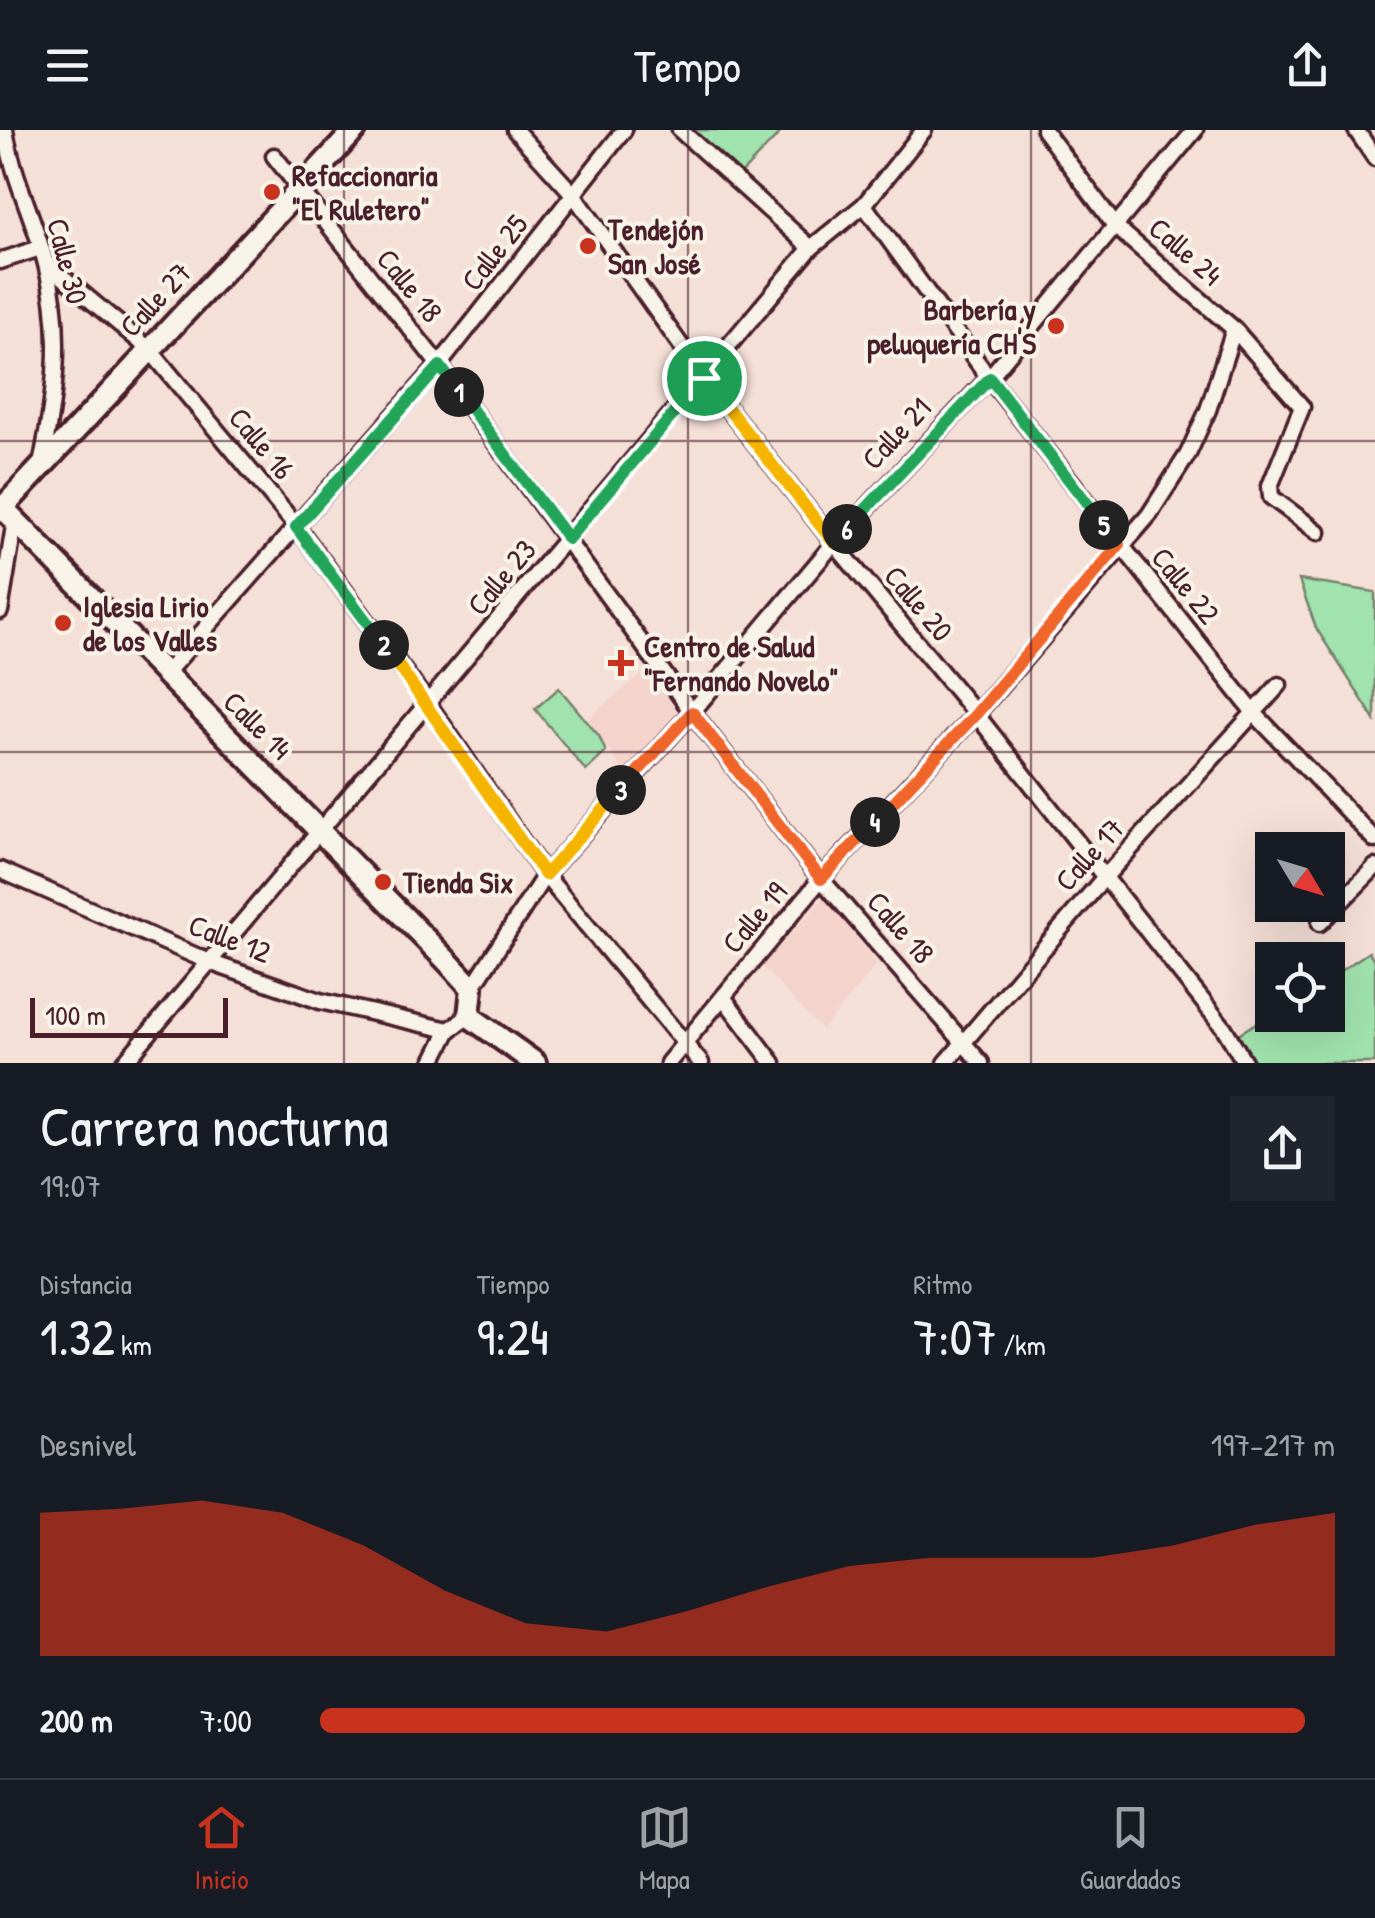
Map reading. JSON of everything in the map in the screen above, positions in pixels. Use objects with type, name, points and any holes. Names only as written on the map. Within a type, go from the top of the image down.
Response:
[{"type":"street","name":"Calle 30","points":[[5,130],[11,169],[46,263],[59,348],[41,466]]},
{"type":"street","name":"Calle 27","points":[[4,511],[148,349],[355,130]]},
{"type":"street","name":"Calle 20","points":[[515,130],[574,195],[704,378],[976,714],[1102,879],[1224,1028],[1246,1063]]},
{"type":"street","name":"Calle 25","points":[[165,674],[440,366],[624,130]]},
{"type":"street","points":[[680,130],[811,248]]},
{"type":"street","name":"Calle 23","points":[[124,1063],[811,248],[864,205],[924,130]]},
{"type":"street","name":"Calle 24","points":[[1044,130],[1116,227],[1234,329],[1302,407],[1270,486],[1271,497],[1318,532]]},
{"type":"street","name":"Calle 21","points":[[468,1016],[472,988],[545,875],[692,712],[834,543],[990,378],[1195,130]]},
{"type":"street","points":[[1356,130],[1375,158]]},
{"type":"street","name":"Calle 18","points":[[274,156],[440,366],[692,712],[821,879],[982,1063]]},
{"type":"street","name":"Calle 22","points":[[864,205],[1119,545],[1255,714],[1375,840]]},
{"type":"street","points":[[0,261],[40,248]]},
{"type":"street","name":"Calle 16","points":[[46,263],[148,349],[296,527],[429,705],[545,875],[701,1063]]},
{"type":"street","name":"Calle 19","points":[[668,1063],[821,879],[976,714],[1149,515],[1188,454],[1208,410],[1234,329]]},
{"type":"street","points":[[0,611],[4,511]]},
{"type":"street","name":"Calle 14","points":[[4,511],[472,988]]},
{"type":"street","name":"Calle 17","points":[[946,1063],[1102,879],[1278,685]]},
{"type":"street","points":[[1320,923],[1375,867]]},
{"type":"street","name":"Calle 12","points":[[0,870],[212,963],[320,1002],[450,1030]]},
{"type":"street","points":[[723,998],[773,1063]]},
{"type":"street","points":[[432,1063],[450,1030],[468,1016],[535,1063]]},
{"type":"shaded area","points":[[645,672],[678,710],[624,773],[588,718]]},
{"type":"shaded area","points":[[824,897],[877,964],[822,1030],[762,967]]},
{"type":"green space","points":[[689,130],[783,130],[739,176]]},
{"type":"green space","points":[[1299,580],[1375,592],[1375,720],[1316,628]]},
{"type":"green space","points":[[559,688],[599,736],[606,752],[586,771],[535,709]]},
{"type":"green space","points":[[1369,952],[1375,961],[1375,1063],[1253,1063],[1237,1035],[1255,1024],[1255,1032],[1345,1032],[1345,968]]},
{"type":"place","name":"Refaccionaria \"El Ruletero\"","points":[[272,192]]},
{"type":"place","name":"Tendejón San José","points":[[588,246]]},
{"type":"place","name":"Barbería y peluquería CH'S","points":[[1056,326]]},
{"type":"place","name":"Iglesia Lirio de los Valles","points":[[63,623]]},
{"type":"place","name":"Centro de Salud \"Fernando Novelo\"","points":[[621,663]]},
{"type":"place","name":"Tienda Six","points":[[383,882]]},
{"type":"route","points":[[440,366],[568,539],[704,378],[834,543],[990,378],[1119,545],[976,714],[821,879],[692,712],[545,875],[429,705],[296,527],[440,366]]}]
